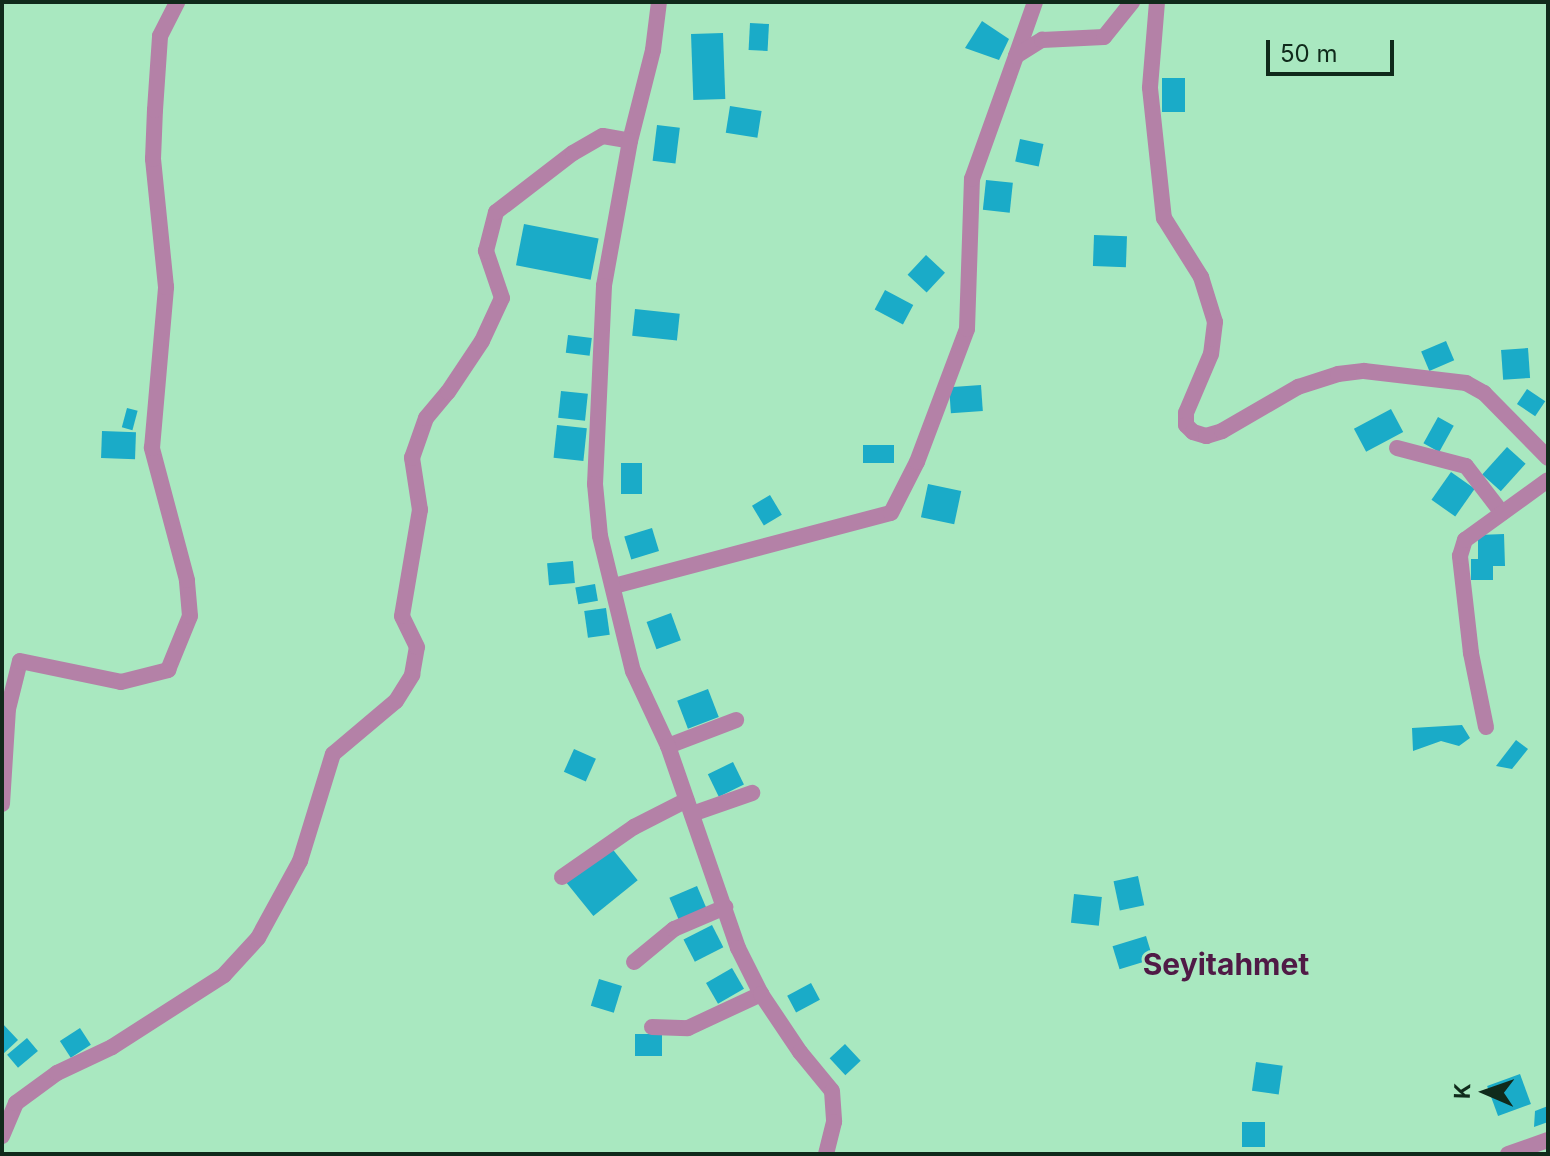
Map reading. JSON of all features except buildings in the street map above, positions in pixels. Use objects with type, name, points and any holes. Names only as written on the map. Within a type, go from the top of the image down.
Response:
[{"type":"street","points":[[2,804],[8,709],[20,661],[121,682],[168,670],[190,616],[187,580],[152,448],[166,287],[153,159],[155,110],[160,36],[177,2]]},
{"type":"street","points":[[659,2],[653,50],[630,141],[604,286],[595,484],[600,536],[633,671],[668,746],[738,948],[761,994],[832,1091],[834,1122],[826,1154]]},
{"type":"street","points":[[614,586],[891,513],[917,462],[967,329],[972,179],[1035,2]]},
{"type":"street","points":[[1016,56],[1042,40],[1104,37],[1132,2]]},
{"type":"street","points":[[1157,2],[1150,88],[1164,218],[1201,277],[1215,322],[1211,354],[1186,413],[1186,425],[1193,432],[1206,436],[1222,431],[1298,387],[1338,374],[1364,371],[1466,383],[1484,393],[1548,458]]},
{"type":"street","points":[[2,1136],[16,1103],[57,1073],[112,1047],[224,975],[258,938],[300,861],[333,754],[396,701],[412,675],[417,647],[402,616],[420,510],[412,458],[426,418],[448,392],[482,341],[502,298],[486,251],[496,212],[573,153],[603,136],[630,141]]},
{"type":"street","points":[[1397,448],[1466,466],[1502,513]]},
{"type":"street","points":[[1486,727],[1471,653],[1460,556],[1465,540],[1548,480]]},
{"type":"street","points":[[668,746],[736,720]]},
{"type":"street","points":[[562,877],[634,827],[690,807],[752,793]]},
{"type":"street","points":[[634,962],[674,929],[725,907]]},
{"type":"street","points":[[652,1027],[688,1028],[761,994]]},
{"type":"street","points":[[1508,1154],[1548,1140]]},
{"type":"district","name":"Seyitahmet","points":[[1226,964]]}]
